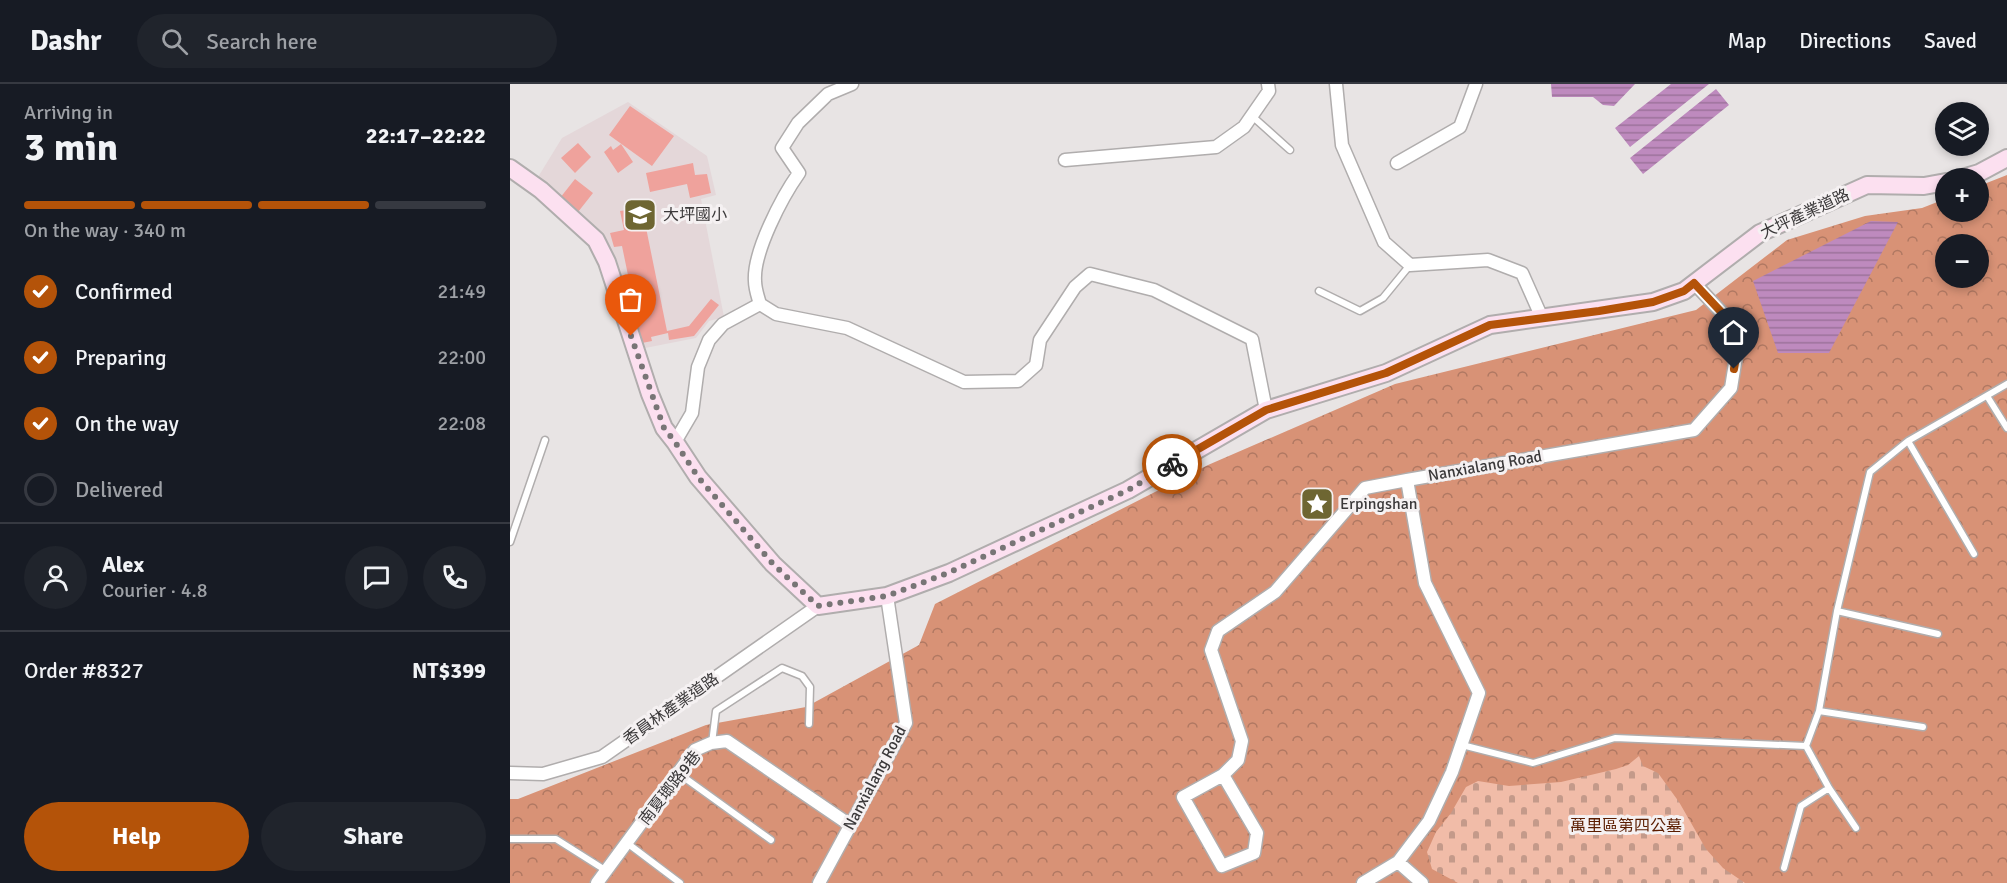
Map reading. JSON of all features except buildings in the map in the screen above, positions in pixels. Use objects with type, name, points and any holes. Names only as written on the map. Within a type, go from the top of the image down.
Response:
[{"type":"street","points":[[852,84],[828,94],[798,123],[782,148],[799,173],[784,195],[762,246],[754,281],[760,304],[776,314],[847,328],[964,382],[1018,381],[1036,365],[1040,340],[1075,287],[1090,274],[1154,290],[1252,339],[1266,410]]},
{"type":"street","points":[[1065,160],[1216,147],[1244,127],[1269,91],[1268,84]]},
{"type":"street","points":[[1336,84],[1342,145],[1384,242],[1410,265],[1488,260],[1522,273],[1542,318]]},
{"type":"street","points":[[1396,163],[1460,127],[1476,84]]},
{"type":"street","points":[[1988,168],[2007,158]]},
{"type":"street","points":[[510,168],[541,190],[596,240],[607,262],[650,394],[664,428],[698,477],[773,564],[818,606]]},
{"type":"street","name":"大坪產業道路","points":[[818,606],[887,596],[948,573],[1128,490],[1266,410],[1386,373],[1490,325],[1653,302],[1684,291],[1760,233],[1867,185],[1924,186],[1935,184]]},
{"type":"street","name":"Nanxialang Road","points":[[1363,883],[1398,862],[1429,821],[1452,772],[1479,693],[1425,583],[1407,480],[1694,430],[1731,388],[1740,332],[1694,283]]},
{"type":"street","points":[[675,442],[692,413],[698,367],[709,340],[723,324],[760,304]]},
{"type":"street","points":[[1223,774],[1257,833],[1254,853],[1222,866],[1183,797],[1223,774],[1238,760],[1242,741],[1211,650],[1218,631],[1275,592],[1365,488],[1407,480]]},
{"type":"street","name":"Nanxialang Road","points":[[819,883],[906,723],[887,596]]},
{"type":"street","name":"香員林產業道路","points":[[510,773],[543,774],[602,757],[818,606]]},
{"type":"street","name":"南夏瑯路9巷","points":[[597,883],[695,750],[711,743],[727,741],[850,825]]},
{"type":"street","points":[[1398,862],[1422,883]]},
{"type":"lane","points":[[1252,116],[1290,150]]},
{"type":"lane","points":[[1319,291],[1360,311],[1383,298],[1410,265]]},
{"type":"lane","points":[[1856,828],[1829,788],[1806,746],[1819,711],[1836,612],[1870,472],[1908,441],[2007,384]]},
{"type":"lane","points":[[1987,396],[2007,428]]},
{"type":"lane","points":[[510,542],[545,440]]},
{"type":"lane","points":[[1908,441],[1974,554]]},
{"type":"lane","points":[[1836,612],[1938,634]]},
{"type":"lane","points":[[711,743],[716,711],[782,668],[802,676],[810,687],[809,724]]},
{"type":"lane","points":[[1819,711],[1923,727]]},
{"type":"lane","points":[[1462,745],[1533,763],[1615,738],[1806,746]]},
{"type":"lane","points":[[678,773],[771,840]]},
{"type":"lane","points":[[1784,868],[1801,806],[1829,788]]},
{"type":"lane","points":[[510,839],[556,839],[605,870]]},
{"type":"lane","points":[[627,843],[680,883]]},
{"type":"shaded area","points":[[1551,84],[1635,84],[1614,106],[1603,105],[1593,97],[1552,97]]},
{"type":"shaded area","points":[[1671,84],[1709,84],[1630,147],[1615,128]]},
{"type":"shaded area","points":[[1716,89],[1729,105],[1643,174],[1630,158]]},
{"type":"shaded area","name":"大坪國小","points":[[628,102],[707,156],[716,195],[701,199],[724,317],[709,321],[696,338],[640,349],[610,255],[535,182],[562,138]]},
{"type":"shaded area","points":[[1871,221],[1898,222],[1829,353],[1778,353],[1753,281]]},
{"type":"green space","points":[[2007,175],[2007,883],[510,883],[510,799],[518,799],[706,725],[806,707],[919,645],[935,604],[1208,465],[1395,384],[1696,310],[1787,240],[1865,216],[1922,208],[1935,203],[1935,222],[1989,222],[1989,182]]},
{"type":"green space","name":"萬里區第四公墓","points":[[1639,756],[1643,766],[1658,773],[1679,802],[1706,849],[1723,868],[1745,883],[1458,883],[1432,869],[1427,852],[1436,832],[1451,813],[1466,787],[1478,781],[1509,786],[1561,782],[1628,765]]},
{"type":"way so far","points":[[631,336],[664,428],[698,477],[773,564],[818,606],[887,596],[948,573],[1128,490],[1172,464]]},
{"type":"place","name":"大坪國小","points":[[640,215]]},
{"type":"place","name":"Erpingshan","points":[[1317,504]]},
{"type":"route","points":[[1172,464],[1266,410],[1386,373],[1490,325],[1653,302],[1684,291],[1694,283],[1740,332],[1734,369]]}]
